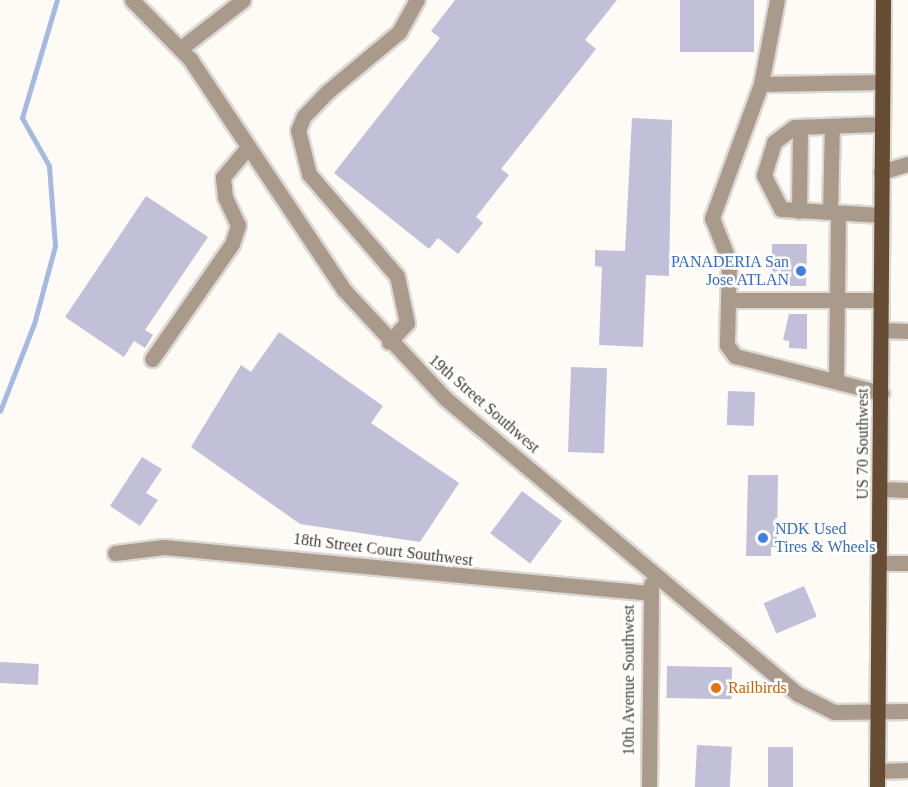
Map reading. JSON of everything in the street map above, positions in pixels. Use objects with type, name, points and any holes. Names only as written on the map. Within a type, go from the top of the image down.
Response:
[{"type":"main road","name":"US 70 Southwest","points":[[877,779],[883,0]]},
{"type":"street","name":"19th Street Southwest","points":[[132,0],[181,48],[248,147],[307,241],[389,342],[446,399],[798,694],[834,712],[877,714],[908,711]]},
{"type":"street","points":[[181,48],[243,0]]},
{"type":"street","points":[[389,342],[407,323],[396,276],[309,174],[298,130],[304,116],[327,92],[399,32],[417,0]]},
{"type":"street","points":[[777,0],[760,84],[712,218],[729,261],[730,352],[881,393]]},
{"type":"street","points":[[760,84],[882,82]]},
{"type":"street","points":[[881,215],[799,211],[778,207],[764,175],[774,142],[800,127],[882,124]]},
{"type":"street","points":[[832,126],[837,300],[836,381]]},
{"type":"street","points":[[799,211],[800,127]]},
{"type":"street","points":[[152,358],[232,244],[238,225],[225,197],[223,177],[248,147]]},
{"type":"street","points":[[881,172],[908,164]]},
{"type":"street","points":[[728,300],[881,300]]},
{"type":"street","points":[[882,330],[908,331]]},
{"type":"street","points":[[881,489],[908,490]]},
{"type":"street","name":"18th Street Court Southwest","points":[[115,553],[164,547],[647,593]]},
{"type":"street","points":[[880,563],[908,563]]},
{"type":"street","name":"10th Avenue Southwest","points":[[649,787],[647,593],[656,574]]},
{"type":"street","points":[[877,779],[908,770]]},
{"type":"building","points":[[455,0],[617,0],[585,40],[596,49],[501,169],[509,175],[476,217],[483,223],[458,254],[438,238],[429,249],[334,173],[440,38],[431,31]]},
{"type":"building","points":[[680,0],[754,0],[754,52],[680,52]]},
{"type":"building","points":[[632,118],[672,120],[669,276],[646,275],[643,347],[599,345],[602,267],[595,266],[595,250],[625,251]]},
{"type":"building","points":[[146,196],[208,237],[145,330],[153,335],[145,348],[134,341],[124,357],[65,317]]},
{"type":"building","points":[[772,244],[807,244],[806,286],[785,286],[786,273],[772,273]]},
{"type":"building","points":[[789,314],[807,314],[807,349],[789,348],[789,341],[783,340]]},
{"type":"building","points":[[279,332],[383,406],[371,423],[459,483],[420,542],[300,524],[191,447],[241,365],[251,372]]},
{"type":"building","points":[[571,367],[607,368],[604,453],[568,452]]},
{"type":"building","points":[[728,391],[755,392],[754,426],[727,425]]},
{"type":"building","points":[[142,457],[162,469],[146,493],[158,500],[140,526],[110,506]]},
{"type":"building","points":[[748,475],[778,475],[777,547],[771,547],[771,556],[746,556]]},
{"type":"building","points":[[522,491],[562,521],[530,563],[490,533]]},
{"type":"building","points":[[804,586],[817,616],[776,634],[763,603]]},
{"type":"building","points":[[0,662],[39,664],[38,685],[0,683]]},
{"type":"building","points":[[667,666],[732,667],[731,699],[666,698]]},
{"type":"building","points":[[697,745],[732,747],[730,787],[695,787]]},
{"type":"building","points":[[768,747],[793,747],[793,787],[768,787]]},
{"type":"waterway","points":[[0,411],[34,324],[55,246],[49,166],[22,118],[57,0]]},
{"type":"place","name":"PANADERIA San Jose ATLAN","points":[[801,271]]},
{"type":"place","name":"NDK Used Tires & Wheels","points":[[763,538]]},
{"type":"place","name":"Railbirds","points":[[716,688]]}]
